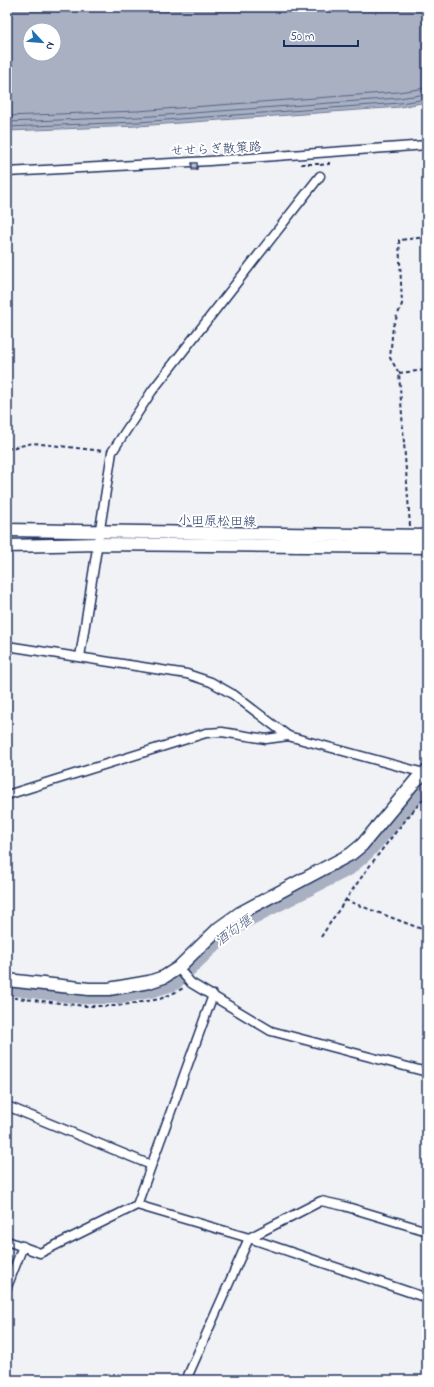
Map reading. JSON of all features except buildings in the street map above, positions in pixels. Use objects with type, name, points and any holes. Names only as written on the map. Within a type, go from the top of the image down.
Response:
[{"type":"main road","name":"小田原松田線","points":[[7,530],[99,538],[427,547]]},
{"type":"main road","name":"小田原松田線","points":[[7,546],[99,538],[427,536]]},
{"type":"main road","points":[[7,980],[89,989],[109,989],[150,982],[164,977],[178,968],[219,928],[240,913],[351,854],[362,845],[416,780],[426,772]]},
{"type":"street","name":"せせらぎ散策路","points":[[7,172],[209,161],[427,145]]},
{"type":"street","points":[[80,657],[112,452],[152,391],[320,176]]},
{"type":"street","points":[[7,646],[187,674],[211,682],[234,695],[288,736]]},
{"type":"street","points":[[7,795],[206,733],[222,732],[266,739],[288,736],[426,772]]},
{"type":"street","points":[[178,968],[191,983],[270,1031],[427,1072]]},
{"type":"street","points":[[137,1205],[213,995]]},
{"type":"street","points":[[7,1106],[151,1165]]},
{"type":"street","points":[[186,1380],[249,1238],[321,1201],[344,1206],[427,1231]]},
{"type":"street","points":[[7,1241],[40,1253],[137,1205],[249,1238],[427,1298]]},
{"type":"street","points":[[7,1287],[23,1246]]},
{"type":"path","points":[[410,536],[399,373],[390,358],[393,326],[402,304],[399,240],[427,237]]},
{"type":"path","points":[[399,373],[427,370]]},
{"type":"path","points":[[7,449],[33,443],[112,452]]},
{"type":"path","points":[[321,937],[345,900],[405,819],[427,795]]},
{"type":"path","points":[[345,900],[427,931]]},
{"type":"water","points":[[7,7],[427,7],[427,102],[400,107],[138,126],[7,131]]},
{"type":"waterway","name":"酒匂堰","points":[[7,986],[83,995],[120,995],[150,989],[173,982],[225,932],[247,918],[348,867],[367,850],[427,782]]}]
